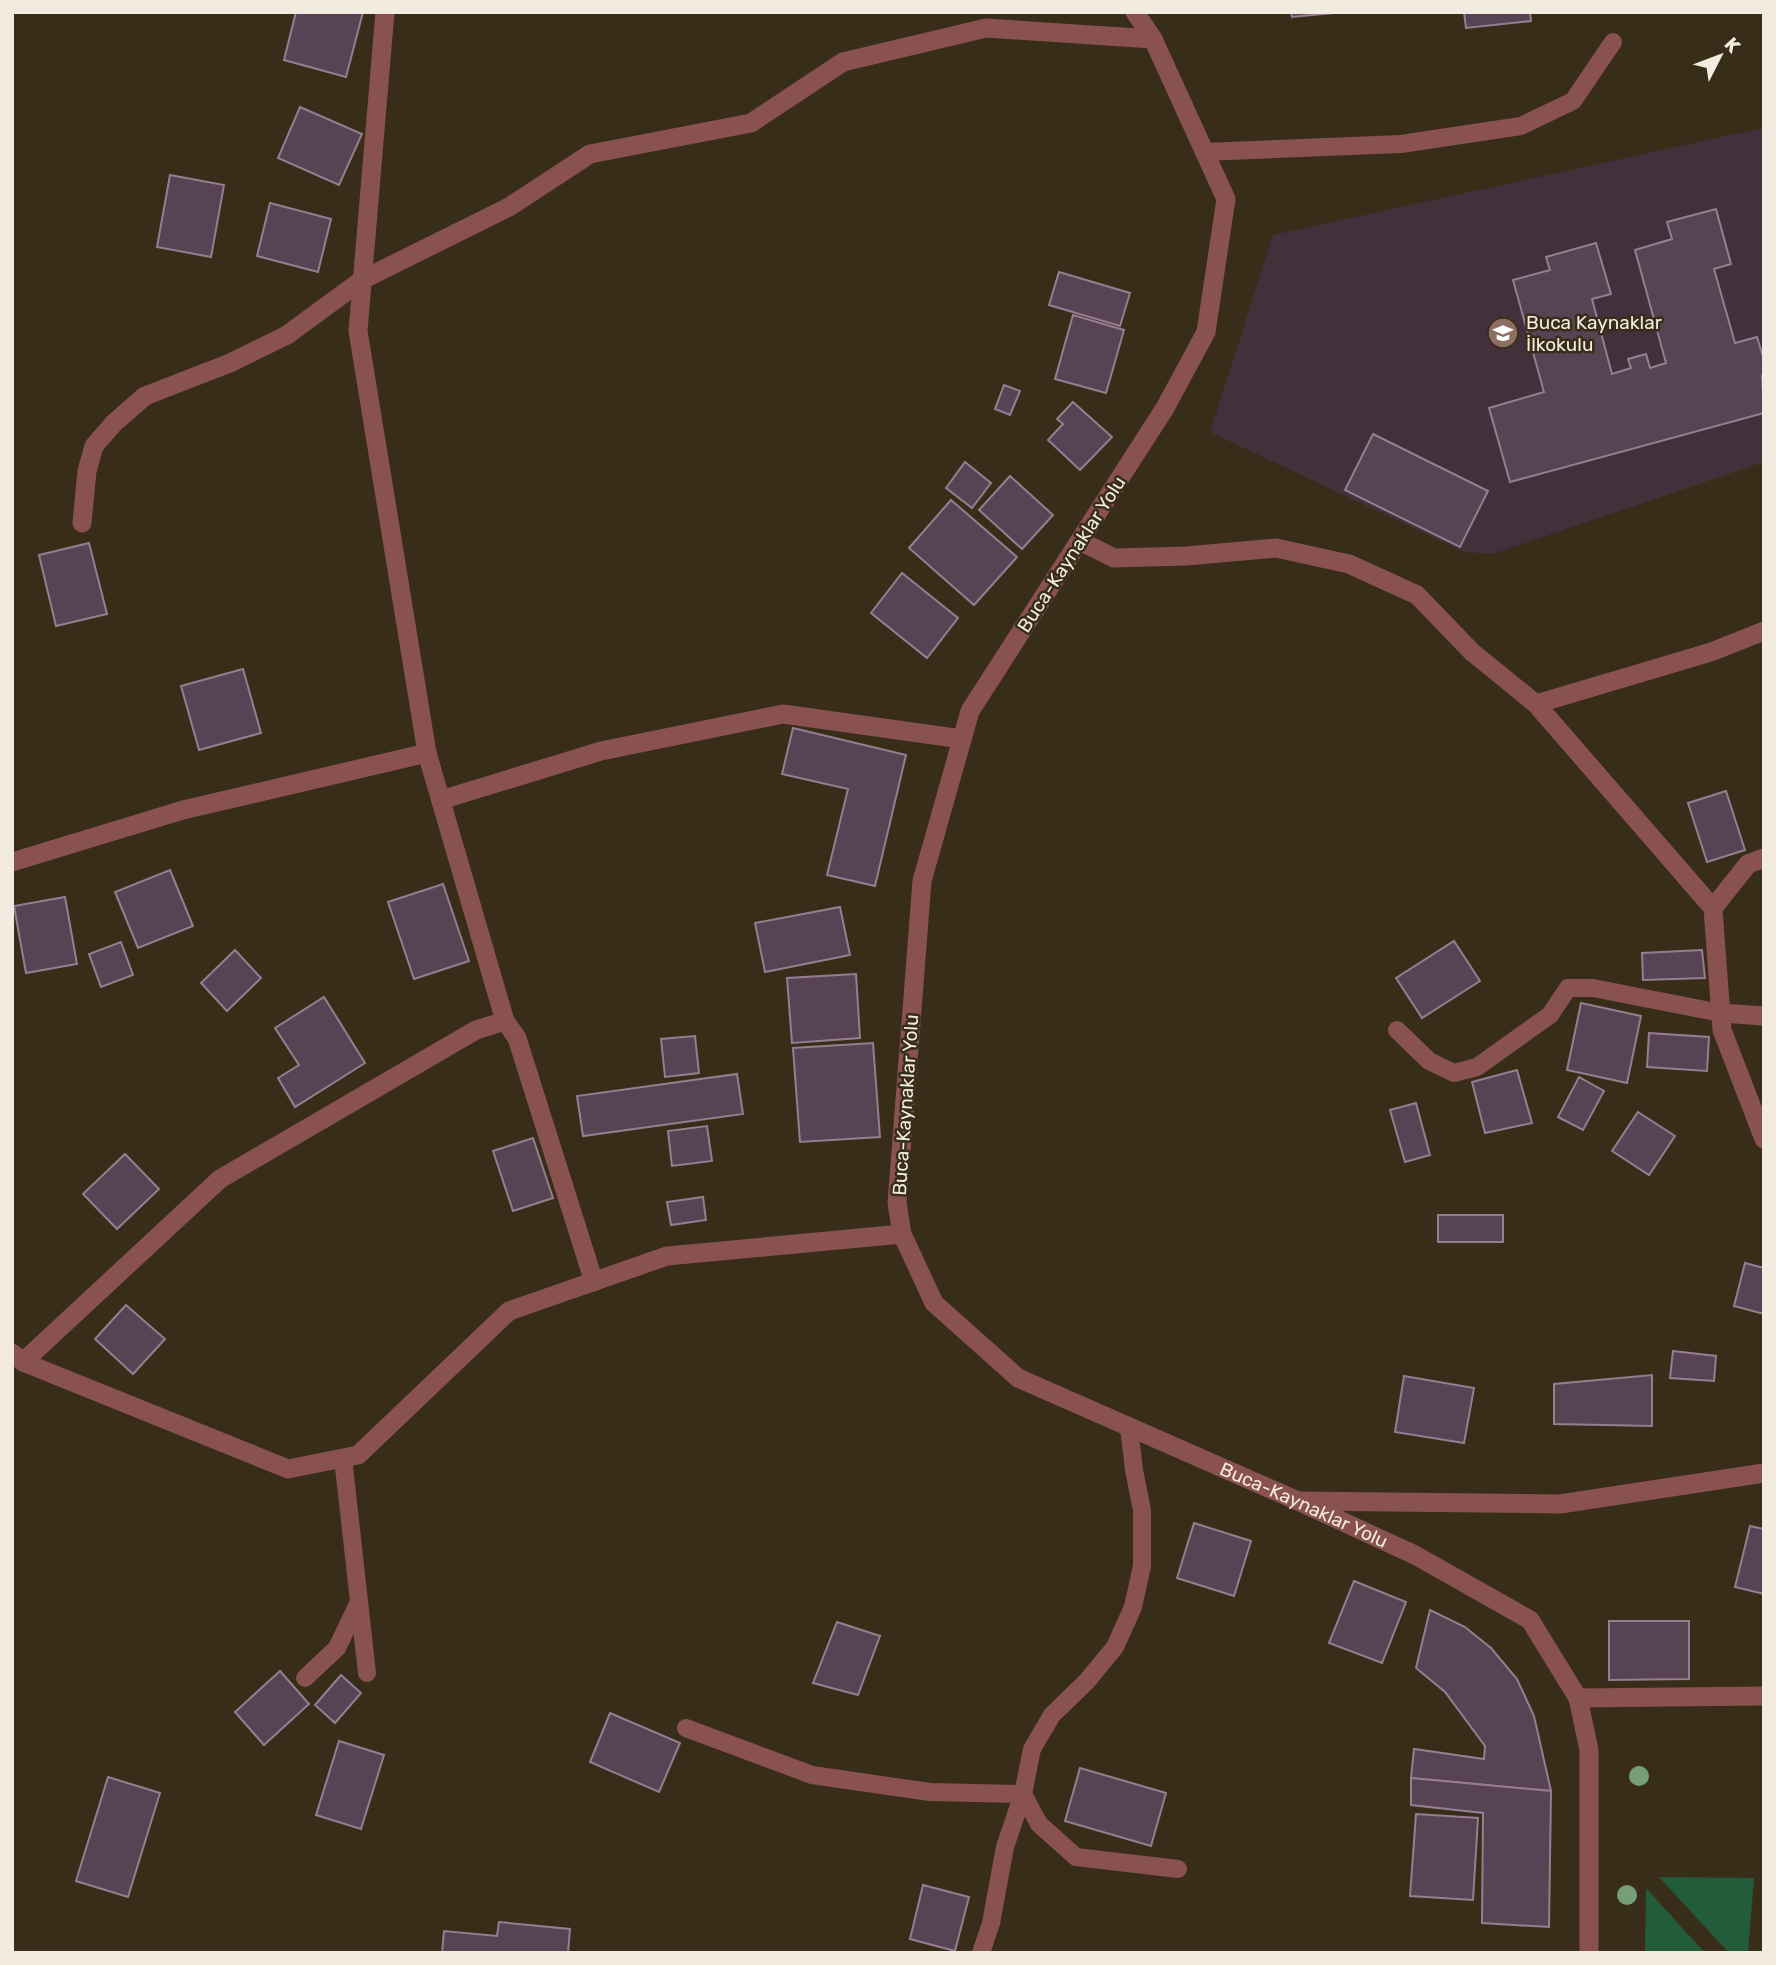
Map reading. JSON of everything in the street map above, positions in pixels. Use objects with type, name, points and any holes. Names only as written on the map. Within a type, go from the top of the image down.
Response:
[{"type":"street","points":[[384,12],[358,331],[427,754],[505,1021],[517,1038],[594,1282]]},
{"type":"street","name":"Buca-Kaynaklar Yolu","points":[[1135,12],[1153,39],[1226,199],[1206,332],[1166,408],[970,711],[922,881],[897,1203],[902,1234],[933,1303],[1018,1378],[1415,1555],[1530,1620],[1578,1698],[1589,1750],[1589,1953]]},
{"type":"street","points":[[82,523],[87,471],[94,446],[114,423],[145,396],[230,363],[287,335],[362,280],[509,207],[590,154],[751,123],[843,62],[986,28],[1153,39]]},
{"type":"street","points":[[1080,541],[1114,558],[1186,556],[1276,548],[1349,564],[1418,595],[1472,652],[1536,704],[1713,908],[1722,1030],[1764,1139]]},
{"type":"street","points":[[1536,704],[1710,652],[1764,631]]},
{"type":"street","points":[[441,800],[601,751],[783,714],[962,739]]},
{"type":"street","points":[[12,862],[183,810],[427,754]]},
{"type":"street","points":[[1713,908],[1748,864],[1764,858]]},
{"type":"street","points":[[1721,1013],[1764,1016]]},
{"type":"street","points":[[505,1021],[476,1030],[219,1179],[18,1357],[288,1469],[358,1455],[509,1311],[667,1256],[902,1234]]},
{"type":"street","points":[[1298,1501],[1560,1504],[1764,1473]]},
{"type":"street","points":[[1578,1698],[1764,1696]]},
{"type":"lane","points":[[1204,152],[1401,144],[1521,126],[1573,101],[1614,42]]},
{"type":"lane","points":[[1397,1030],[1429,1061],[1454,1073],[1477,1067],[1550,1015],[1568,988],[1593,988],[1721,1013]]},
{"type":"lane","points":[[981,1953],[991,1923],[1005,1847],[1023,1794],[1032,1749],[1052,1715],[1087,1681],[1115,1647],[1133,1607],[1142,1566],[1142,1510],[1129,1427]]},
{"type":"lane","points":[[342,1458],[367,1672]]},
{"type":"lane","points":[[305,1678],[337,1648],[359,1602]]},
{"type":"lane","points":[[686,1728],[812,1775],[930,1791],[1023,1794]]},
{"type":"lane","points":[[1023,1794],[1039,1825],[1076,1857],[1178,1869]]},
{"type":"shaded area","name":"Buca Kaynaklar İlkokulu","points":[[1764,129],[1764,462],[1493,554],[1464,552],[1210,432],[1273,235]]},
{"type":"green space","points":[[1659,1877],[1754,1878],[1748,1953],[1729,1953]]},
{"type":"green space","points":[[1646,1888],[1705,1953],[1645,1953]]},
{"type":"building","points":[[296,12],[363,12],[346,77],[284,60]]},
{"type":"building","points":[[1291,12],[1333,12],[1333,13],[1292,17]]},
{"type":"building","points":[[1464,12],[1530,12],[1531,21],[1466,28]]},
{"type":"building","points":[[300,107],[362,134],[339,185],[278,158]]},
{"type":"building","points":[[170,175],[224,185],[211,257],[157,247]]},
{"type":"building","points":[[270,203],[331,219],[318,272],[257,256]]},
{"type":"building","name":"Buca Kaynaklar İlkokulu","points":[[1716,209],[1731,264],[1714,269],[1735,343],[1757,337],[1764,360],[1764,413],[1510,482],[1489,408],[1544,392],[1513,280],[1550,270],[1546,257],[1596,243],[1611,294],[1592,299],[1612,374],[1631,368],[1628,359],[1646,354],[1650,368],[1666,363],[1635,250],[1672,239],[1667,222]]},
{"type":"building","points":[[1059,272],[1130,293],[1120,326],[1049,305]]},
{"type":"building","points":[[1073,315],[1124,330],[1106,393],[1055,379]]},
{"type":"building","points":[[1004,385],[1020,391],[1010,415],[995,409]]},
{"type":"building","points":[[1073,402],[1112,437],[1080,470],[1048,440],[1063,424],[1057,419]]},
{"type":"building","points":[[1373,434],[1488,491],[1460,547],[1345,490]]},
{"type":"building","points":[[965,462],[991,483],[972,508],[946,488]]},
{"type":"building","points":[[1010,476],[1053,515],[1022,549],[979,510]]},
{"type":"building","points":[[951,500],[1017,557],[974,605],[909,548]]},
{"type":"building","points":[[89,543],[107,614],[56,626],[39,555]]},
{"type":"building","points":[[902,573],[958,618],[927,658],[871,613]]},
{"type":"building","points":[[243,669],[261,733],[199,750],[181,686]]},
{"type":"building","points":[[793,728],[906,755],[875,886],[827,875],[848,789],[782,774]]},
{"type":"building","points":[[1726,791],[1745,850],[1707,862],[1688,803]]},
{"type":"building","points":[[170,870],[193,926],[138,948],[115,892]]},
{"type":"building","points":[[443,884],[469,961],[414,979],[388,902]]},
{"type":"building","points":[[65,897],[77,964],[26,973],[14,906]]},
{"type":"building","points":[[840,907],[850,955],[765,972],[755,923]]},
{"type":"building","points":[[1454,941],[1480,981],[1422,1018],[1396,978]]},
{"type":"building","points":[[121,942],[133,975],[101,987],[89,954]]},
{"type":"building","points":[[235,950],[261,978],[227,1011],[201,983]]},
{"type":"building","points":[[1702,950],[1705,978],[1643,980],[1642,953]]},
{"type":"building","points":[[856,974],[860,1038],[792,1043],[787,978]]},
{"type":"building","points":[[324,997],[365,1063],[295,1107],[278,1078],[299,1065],[275,1028]]},
{"type":"building","points":[[1581,1003],[1641,1016],[1627,1083],[1567,1070]]},
{"type":"building","points":[[1649,1033],[1709,1037],[1707,1071],[1647,1067]]},
{"type":"building","points":[[695,1036],[699,1073],[665,1077],[661,1039]]},
{"type":"building","points":[[873,1043],[880,1137],[800,1142],[793,1048]]},
{"type":"building","points":[[1517,1070],[1532,1123],[1485,1133],[1472,1082]]},
{"type":"building","points":[[737,1074],[743,1114],[583,1136],[577,1096]]},
{"type":"building","points":[[1579,1077],[1604,1091],[1583,1130],[1558,1117]]},
{"type":"building","points":[[1416,1103],[1430,1155],[1405,1162],[1390,1110]]},
{"type":"building","points":[[1638,1112],[1675,1136],[1649,1175],[1612,1151]]},
{"type":"building","points":[[707,1126],[712,1161],[672,1166],[668,1131]]},
{"type":"building","points":[[533,1138],[553,1198],[513,1211],[493,1151]]},
{"type":"building","points":[[125,1154],[159,1189],[117,1229],[83,1194]]},
{"type":"building","points":[[703,1197],[706,1220],[671,1225],[667,1202]]},
{"type":"building","points":[[1438,1215],[1503,1215],[1503,1242],[1438,1242]]},
{"type":"building","points":[[1745,1263],[1764,1268],[1764,1314],[1734,1306]]},
{"type":"building","points":[[126,1305],[165,1339],[133,1374],[95,1339]]},
{"type":"building","points":[[1673,1351],[1716,1356],[1714,1381],[1670,1378]]},
{"type":"building","points":[[1652,1375],[1652,1426],[1554,1424],[1554,1384]]},
{"type":"building","points":[[1404,1376],[1474,1388],[1464,1443],[1395,1432]]},
{"type":"building","points":[[1194,1523],[1251,1541],[1234,1596],[1177,1578]]},
{"type":"building","points":[[1750,1526],[1764,1529],[1764,1594],[1735,1587]]},
{"type":"building","points":[[1354,1581],[1406,1602],[1382,1663],[1329,1643]]},
{"type":"building","points":[[1430,1610],[1465,1627],[1491,1648],[1517,1679],[1534,1716],[1551,1791],[1411,1778],[1414,1749],[1484,1759],[1485,1746],[1445,1692],[1416,1668]]},
{"type":"building","points":[[1609,1621],[1689,1621],[1689,1679],[1609,1680]]},
{"type":"building","points":[[837,1622],[880,1636],[858,1695],[813,1683]]},
{"type":"building","points":[[280,1671],[309,1704],[264,1745],[235,1712]]},
{"type":"building","points":[[341,1675],[361,1693],[335,1723],[315,1705]]},
{"type":"building","points":[[610,1713],[680,1743],[659,1792],[590,1762]]},
{"type":"building","points":[[339,1741],[384,1755],[361,1829],[316,1815]]},
{"type":"building","points":[[1080,1768],[1166,1793],[1151,1846],[1065,1821]]},
{"type":"building","points":[[108,1777],[160,1793],[128,1897],[76,1881]]},
{"type":"building","points":[[1411,1778],[1551,1791],[1549,1927],[1482,1923],[1483,1813],[1411,1805]]},
{"type":"building","points":[[1416,1814],[1478,1818],[1473,1900],[1410,1896]]},
{"type":"building","points":[[923,1885],[969,1897],[955,1951],[910,1939]]},
{"type":"building","points":[[499,1922],[570,1929],[568,1953],[442,1953],[444,1931],[497,1936]]},
{"type":"place","name":"Buca Kaynaklar İlkokulu","points":[[1503,333]]}]
